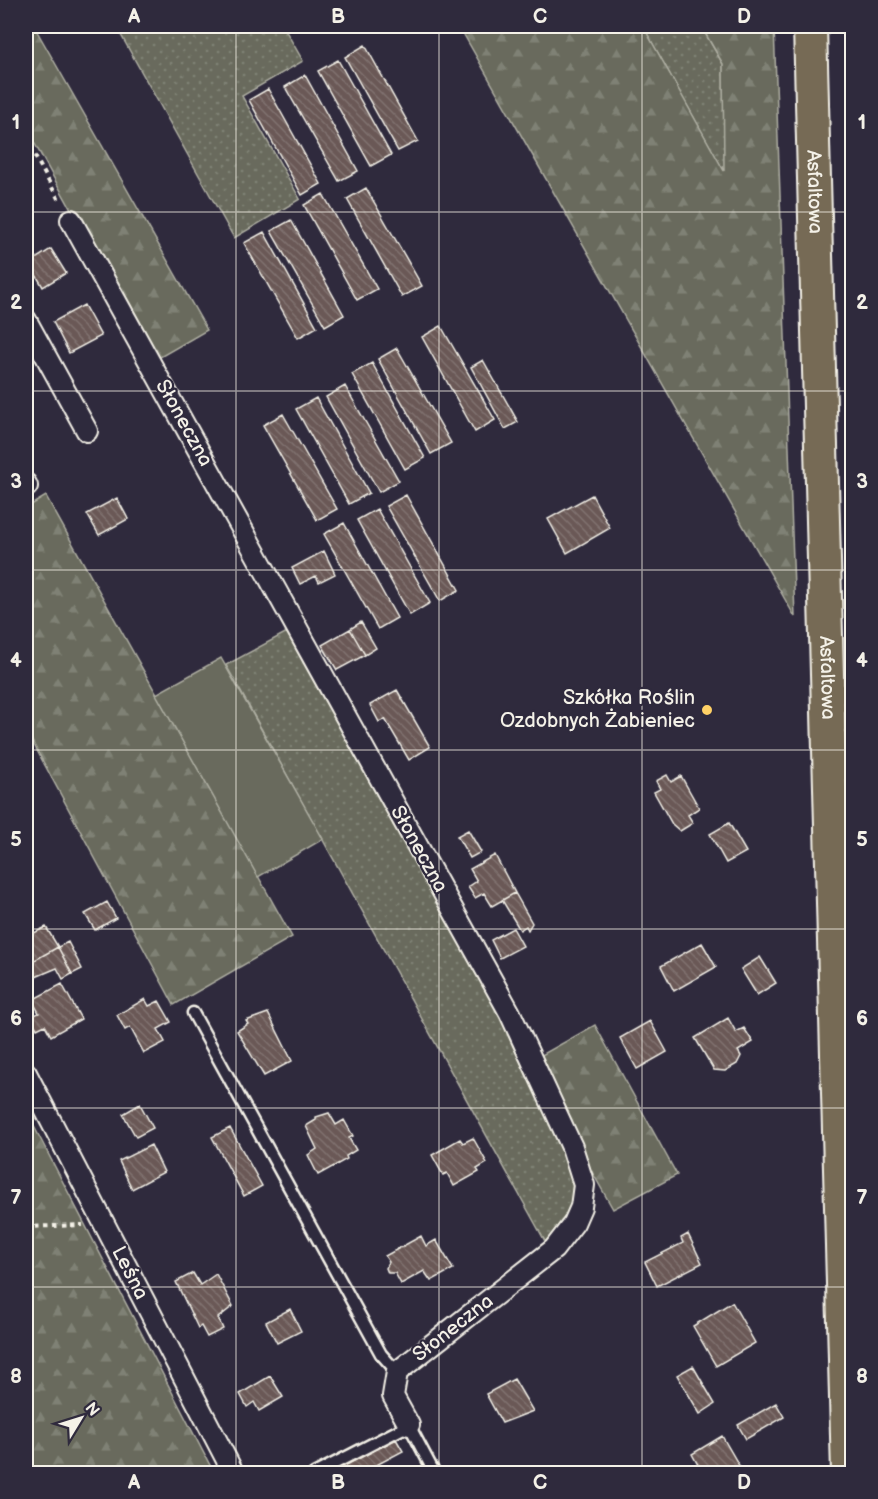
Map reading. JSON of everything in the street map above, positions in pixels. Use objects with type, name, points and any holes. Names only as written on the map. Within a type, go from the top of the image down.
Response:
[{"type":"main road","name":"Asfaltowa","points":[[810,26],[846,1159],[848,1473]]},
{"type":"street","name":"Słoneczna","points":[[71,220],[510,1013],[572,1147],[584,1185],[581,1207],[574,1223],[554,1249],[397,1372],[393,1396],[409,1425]]},
{"type":"street","points":[[26,320],[87,431]]},
{"type":"street","name":"Leśna","points":[[26,1073],[234,1473]]},
{"type":"lane","points":[[193,1013],[381,1353],[397,1372]]},
{"type":"lane","points":[[314,1473],[409,1425],[435,1473]]},
{"type":"path","points":[[26,140],[71,220]]},
{"type":"path","points":[[26,1227],[105,1224]]},
{"type":"green space","points":[[34,26],[207,330],[155,360],[26,128],[26,29]]},
{"type":"green space","points":[[116,26],[283,26],[303,61],[242,96],[300,199],[234,238]]},
{"type":"green space","points":[[459,26],[643,26],[724,171],[723,64],[701,26],[774,26],[795,617]]},
{"type":"green space","points":[[643,26],[701,26],[723,64],[725,173]]},
{"type":"green space","points":[[846,26],[852,26],[852,163]]},
{"type":"green space","points":[[46,496],[292,937],[174,1005],[26,730],[26,508]]},
{"type":"green space","points":[[289,631],[516,1038],[573,1173],[572,1201],[567,1220],[546,1243],[226,665]]},
{"type":"green space","points":[[221,658],[323,839],[258,877],[156,694]]},
{"type":"green space","points":[[595,1025],[677,1175],[613,1209],[578,1147],[538,1057]]},
{"type":"green space","points":[[26,1111],[214,1473],[26,1473]]},
{"type":"building","points":[[365,45],[418,141],[398,151],[345,57]]},
{"type":"building","points":[[338,60],[391,155],[371,166],[318,71]]},
{"type":"building","points":[[305,75],[358,171],[339,181],[285,87]]},
{"type":"building","points":[[268,89],[321,184],[302,195],[249,100]]},
{"type":"building","points":[[366,188],[422,286],[402,297],[347,199]]},
{"type":"building","points":[[323,194],[377,289],[357,300],[304,205]]},
{"type":"building","points":[[291,220],[344,315],[325,326],[271,231]]},
{"type":"building","points":[[264,232],[317,327],[298,338],[244,243]]},
{"type":"building","points":[[51,249],[66,273],[43,287],[29,263]]},
{"type":"building","points":[[84,305],[101,336],[69,353],[53,322]]},
{"type":"building","points":[[441,326],[495,420],[475,432],[422,337]]},
{"type":"building","points":[[397,348],[451,443],[431,454],[378,359]]},
{"type":"building","points":[[483,360],[518,422],[505,429],[471,367]]},
{"type":"building","points":[[372,363],[425,458],[405,469],[352,374]]},
{"type":"building","points":[[345,386],[399,481],[379,492],[326,397]]},
{"type":"building","points":[[316,398],[369,493],[349,504],[296,409]]},
{"type":"building","points":[[283,414],[337,509],[317,520],[263,425]]},
{"type":"building","points":[[406,495],[459,590],[440,601],[386,506]]},
{"type":"building","points":[[592,495],[610,528],[567,553],[548,519]]},
{"type":"building","points":[[117,498],[128,519],[99,535],[87,514]]},
{"type":"building","points":[[377,509],[430,603],[410,615],[357,520]]},
{"type":"building","points":[[344,523],[397,618],[378,629],[324,534]]},
{"type":"building","points":[[324,551],[335,574],[319,582],[316,576],[300,584],[292,568]]},
{"type":"building","points":[[361,622],[376,648],[365,655],[350,629]]},
{"type":"building","points":[[350,629],[365,655],[337,670],[322,645]]},
{"type":"building","points":[[397,690],[430,747],[409,760],[385,719],[379,722],[370,705]]},
{"type":"building","points":[[667,775],[671,782],[681,776],[699,808],[688,815],[693,823],[680,831],[672,824],[654,792],[660,789],[656,781]]},
{"type":"building","points":[[729,823],[746,852],[726,863],[710,834]]},
{"type":"building","points":[[468,830],[481,852],[470,858],[457,836]]},
{"type":"building","points":[[495,855],[515,893],[492,906],[484,893],[475,898],[468,887],[477,881],[470,869]]},
{"type":"building","points":[[515,893],[532,923],[528,930],[526,926],[520,930],[502,900]]},
{"type":"building","points":[[107,902],[116,918],[95,930],[85,914]]},
{"type":"building","points":[[46,927],[58,947],[26,965],[26,937]]},
{"type":"building","points":[[513,928],[523,946],[500,958],[491,940]]},
{"type":"building","points":[[68,942],[82,969],[72,974],[58,947]]},
{"type":"building","points":[[702,943],[716,967],[674,991],[661,966]]},
{"type":"building","points":[[58,947],[72,974],[63,979],[57,968],[26,981],[26,965]]},
{"type":"building","points":[[760,957],[776,983],[757,995],[741,969]]},
{"type":"building","points":[[62,984],[81,1019],[51,1036],[45,1025],[37,1029],[30,1017],[39,1013],[32,1000]]},
{"type":"building","points":[[145,999],[149,1006],[159,1001],[171,1022],[158,1029],[165,1042],[144,1053],[130,1027],[125,1030],[117,1015]]},
{"type":"building","points":[[268,1013],[292,1061],[264,1076],[237,1031],[248,1024],[246,1021]]},
{"type":"building","points":[[728,1018],[736,1032],[744,1028],[753,1042],[738,1051],[741,1056],[737,1064],[725,1071],[714,1070],[695,1038]]},
{"type":"building","points":[[650,1021],[667,1052],[637,1069],[620,1038]]},
{"type":"building","points":[[140,1104],[153,1128],[136,1137],[123,1114]]},
{"type":"building","points":[[329,1113],[336,1125],[344,1120],[353,1136],[349,1138],[356,1150],[346,1156],[347,1159],[318,1175],[308,1155],[317,1149],[306,1126],[316,1120],[316,1117]]},
{"type":"building","points":[[230,1128],[262,1186],[244,1196],[212,1137]]},
{"type":"building","points":[[473,1138],[487,1163],[477,1169],[479,1172],[454,1186],[447,1173],[443,1175],[432,1155],[460,1139],[463,1143]]},
{"type":"building","points":[[151,1145],[164,1172],[132,1189],[119,1161]]},
{"type":"building","points":[[688,1234],[702,1263],[657,1286],[645,1262],[683,1243],[681,1238]]},
{"type":"building","points":[[421,1236],[426,1246],[436,1240],[453,1269],[431,1281],[424,1271],[401,1284],[395,1273],[388,1273],[386,1268],[389,1262],[385,1256]]},
{"type":"building","points":[[193,1273],[200,1285],[216,1274],[233,1306],[218,1318],[223,1329],[207,1337],[201,1326],[198,1328],[176,1282]]},
{"type":"building","points":[[732,1302],[755,1343],[716,1366],[693,1326]]},
{"type":"building","points":[[290,1309],[301,1331],[277,1343],[266,1322]]},
{"type":"building","points":[[693,1366],[715,1404],[700,1414],[677,1375]]},
{"type":"building","points":[[270,1376],[283,1397],[259,1411],[254,1402],[247,1407],[240,1394]]},
{"type":"building","points":[[514,1379],[533,1411],[502,1423],[486,1394]]},
{"type":"building","points":[[776,1403],[784,1417],[746,1439],[738,1425]]},
{"type":"building","points":[[722,1436],[741,1469],[732,1474],[703,1474],[692,1454]]},
{"type":"building","points":[[396,1439],[403,1451],[365,1471],[367,1474],[343,1474],[340,1468]]},
{"type":"place","name":"Szkółka Roślin Ozdobnych Żabieniec","points":[[707,710]]}]
